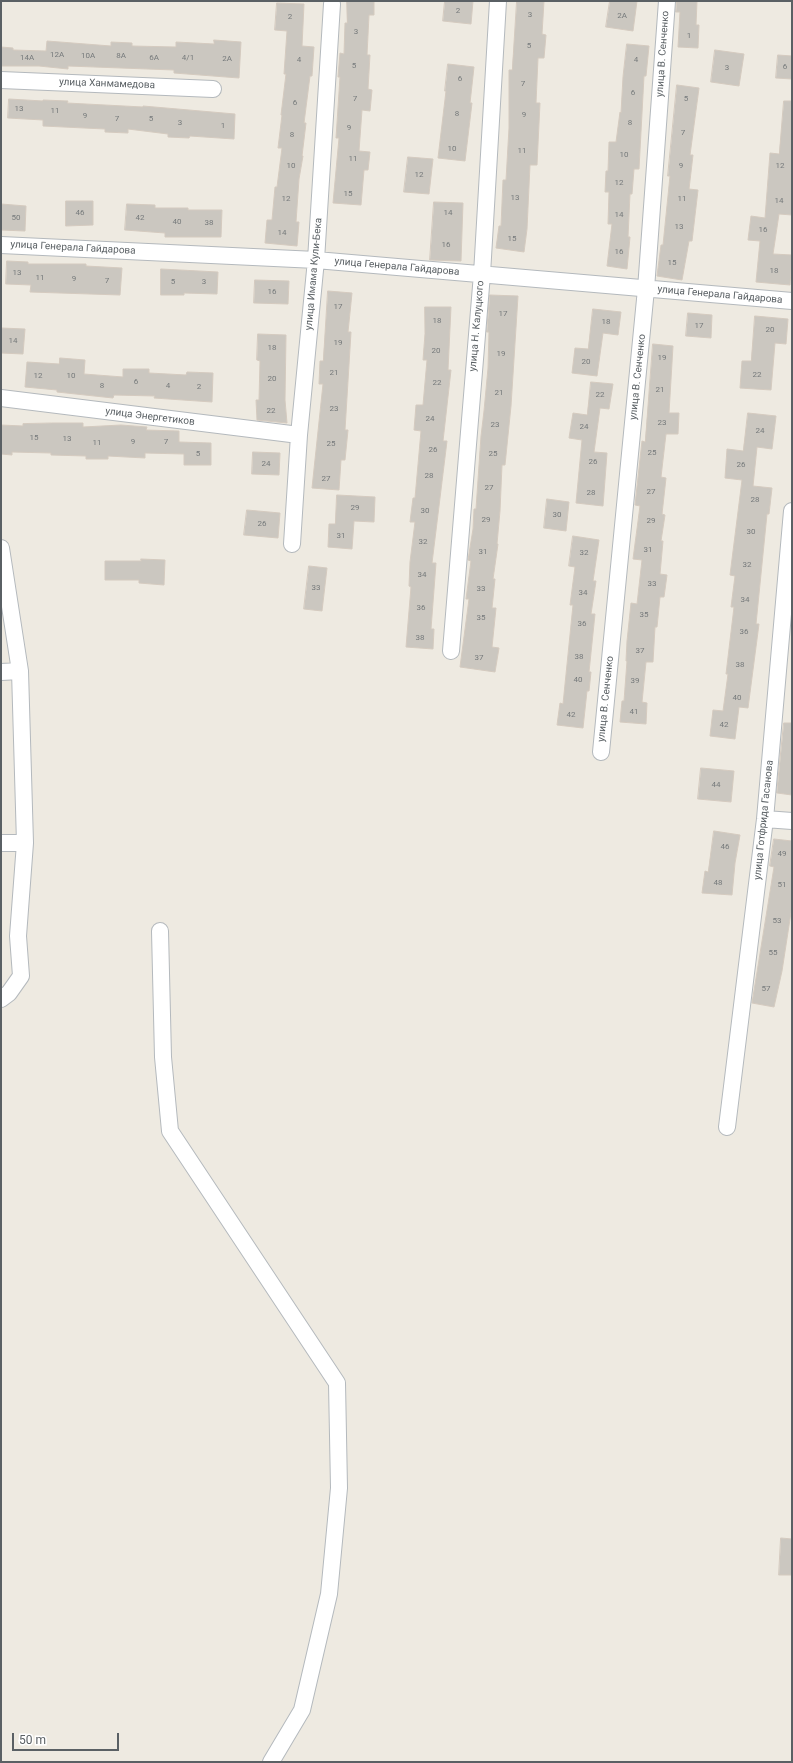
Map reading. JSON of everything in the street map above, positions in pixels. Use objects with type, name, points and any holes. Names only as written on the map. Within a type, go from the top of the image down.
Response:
[{"type":"street","name":"улица Н. Калуцкого","points":[[451,651],[482,274],[498,1]]},
{"type":"street","name":"улица В. Сенченко","points":[[601,752],[646,289],[667,1]]},
{"type":"street","name":"улица Имама Кули-Бека","points":[[292,544],[299,436],[316,260],[332,4]]},
{"type":"street","name":"улица Ханмамедова","points":[[1,80],[213,89]]},
{"type":"street","name":"улица Генерала Гайдарова","points":[[1,245],[316,260],[792,301]]},
{"type":"street","name":"улица Энергетиков","points":[[1,398],[299,436]]},
{"type":"street","name":"улица Готфрида Гасанова","points":[[726,1127],[766,819],[792,511]]},
{"type":"street","points":[[1,548],[20,671],[25,843],[18,936],[21,976],[9,993],[1,999]]},
{"type":"street","points":[[1,672],[20,671]]},
{"type":"street","points":[[766,819],[792,821]]},
{"type":"street","points":[[1,843],[25,843]]},
{"type":"street","points":[[160,931],[163,1057],[170,1131],[337,1384],[339,1488],[329,1594],[302,1710],[271,1762]]},
{"type":"building","points":[[347,1],[374,1],[374,15],[369,15],[367,55],[370,55],[368,89],[372,90],[370,111],[362,110],[359,151],[370,152],[368,170],[364,170],[361,205],[333,203],[339,138],[336,138],[340,77],[338,77],[340,53],[344,54],[345,23],[347,23]]},
{"type":"building","points":[[445,1],[473,1],[471,24],[443,21]]},
{"type":"building","points":[[517,1],[544,1],[542,34],[546,35],[544,58],[538,58],[536,103],[540,103],[537,165],[530,165],[527,229],[524,252],[496,248],[499,226],[501,226],[503,180],[506,180],[509,128],[509,70],[512,70]]},
{"type":"building","points":[[610,1],[637,1],[633,31],[606,27]]},
{"type":"building","points":[[677,1],[697,1],[696,25],[699,25],[698,48],[678,47],[680,12],[676,12]]},
{"type":"building","points":[[277,3],[304,4],[302,46],[314,47],[312,76],[310,76],[304,123],[306,123],[303,156],[299,179],[296,222],[299,222],[297,246],[265,243],[267,220],[272,220],[275,187],[277,187],[282,148],[278,148],[286,74],[284,74],[287,31],[275,30]]},
{"type":"building","points":[[214,40],[241,42],[239,78],[174,73],[174,70],[68,66],[68,69],[39,66],[1,66],[1,47],[13,48],[13,50],[46,51],[47,41],[111,46],[111,42],[132,43],[132,46],[176,47],[176,42],[214,44]]},
{"type":"building","points":[[627,44],[649,46],[646,76],[644,76],[639,169],[634,169],[632,194],[630,194],[628,237],[630,237],[627,269],[607,266],[612,224],[608,224],[609,192],[605,192],[606,171],[608,171],[609,142],[616,142],[620,112],[621,113]]},
{"type":"building","points":[[715,50],[744,54],[739,86],[711,82]]},
{"type":"building","points":[[778,55],[792,56],[792,79],[776,78]]},
{"type":"building","points":[[448,64],[474,67],[470,103],[472,103],[465,161],[438,158]]},
{"type":"building","points":[[677,85],[699,88],[690,155],[693,155],[689,189],[698,190],[692,241],[689,241],[682,280],[657,276],[661,245],[663,245]]},
{"type":"building","points":[[9,99],[68,101],[67,103],[143,106],[235,114],[234,139],[190,136],[189,138],[168,137],[168,134],[128,129],[128,133],[105,132],[105,129],[43,126],[43,120],[8,118]]},
{"type":"building","points":[[784,101],[792,101],[792,215],[779,214],[773,254],[792,255],[790,285],[756,282],[760,241],[748,240],[751,216],[765,218],[770,153],[779,154]]},
{"type":"building","points":[[408,157],[433,159],[429,194],[404,192]]},
{"type":"building","points":[[66,201],[93,201],[93,225],[66,226]]},
{"type":"building","points":[[434,202],[463,203],[461,261],[430,260]]},
{"type":"building","points":[[1,204],[26,206],[25,231],[1,230]]},
{"type":"building","points":[[127,204],[155,205],[155,208],[222,210],[221,237],[165,237],[165,233],[125,230]]},
{"type":"building","points":[[7,261],[28,262],[28,264],[86,264],[86,266],[122,268],[120,295],[30,292],[31,285],[6,284]]},
{"type":"building","points":[[161,269],[218,272],[217,294],[184,293],[184,295],[161,295]]},
{"type":"building","points":[[255,280],[289,281],[288,304],[254,303]]},
{"type":"building","points":[[328,291],[352,293],[348,332],[351,332],[345,430],[348,430],[345,460],[341,460],[339,490],[312,488],[323,384],[319,384],[320,361],[323,361]]},
{"type":"building","points":[[490,295],[518,296],[511,406],[505,465],[502,465],[498,544],[493,579],[495,579],[492,608],[496,608],[492,647],[499,648],[495,672],[460,667],[469,599],[466,599],[471,561],[468,560],[473,529],[474,509],[476,509],[481,436],[488,368],[489,332],[487,332]]},
{"type":"building","points":[[425,307],[451,307],[448,370],[451,370],[443,441],[447,441],[432,563],[436,563],[431,629],[434,629],[433,649],[406,647],[411,587],[409,586],[410,562],[415,522],[410,522],[413,498],[415,498],[421,431],[414,430],[416,405],[423,405],[427,360],[423,360]]},
{"type":"building","points":[[593,309],[621,312],[618,335],[603,333],[597,376],[572,373],[575,348],[588,349]]},
{"type":"building","points":[[688,313],[712,315],[711,338],[686,336]]},
{"type":"building","points":[[755,316],[788,319],[786,344],[775,343],[771,390],[740,388],[742,361],[751,361]]},
{"type":"building","points":[[1,328],[25,329],[23,354],[1,353]]},
{"type":"building","points":[[258,334],[286,335],[285,400],[287,423],[257,420],[256,400],[259,400],[260,361],[257,360]]},
{"type":"building","points":[[653,344],[673,346],[669,413],[679,413],[678,434],[666,434],[661,477],[666,478],[662,514],[665,515],[661,541],[663,541],[660,574],[667,575],[664,597],[660,597],[657,627],[655,627],[653,662],[646,662],[642,702],[647,703],[646,724],[620,722],[622,701],[624,701],[627,641],[631,603],[637,604],[642,560],[633,559],[640,506],[635,505],[642,441],[645,442]]},
{"type":"building","points":[[60,358],[85,360],[84,374],[123,377],[123,369],[149,369],[149,373],[186,375],[187,372],[213,373],[212,402],[154,398],[155,396],[114,395],[113,398],[25,387],[27,362],[59,364]]},
{"type":"building","points":[[591,382],[613,384],[609,409],[600,408],[594,452],[607,453],[603,506],[576,503],[582,440],[569,438],[573,413],[587,415]]},
{"type":"building","points":[[748,413],[776,416],[772,449],[757,447],[753,486],[772,488],[769,514],[767,514],[756,624],[759,624],[748,708],[739,707],[735,739],[710,736],[713,710],[723,711],[728,674],[726,674],[734,607],[731,607],[735,576],[730,575],[742,480],[725,478],[727,449],[743,451]]},
{"type":"building","points":[[83,423],[83,427],[121,425],[147,427],[146,430],[179,431],[179,442],[211,443],[211,465],[184,465],[184,454],[145,453],[145,458],[108,456],[108,459],[86,459],[86,456],[51,455],[51,453],[12,452],[12,455],[1,454],[1,425],[23,426],[23,424]]},
{"type":"building","points":[[253,452],[280,453],[279,475],[252,474]]},
{"type":"building","points":[[337,495],[375,497],[374,522],[354,521],[352,549],[328,547],[329,524],[335,524]]},
{"type":"building","points":[[547,499],[569,502],[566,531],[544,528]]},
{"type":"building","points":[[247,510],[280,513],[278,538],[244,535]]},
{"type":"building","points":[[573,536],[599,540],[593,581],[596,581],[591,614],[595,614],[589,672],[591,672],[589,691],[587,691],[583,728],[557,725],[560,703],[563,704],[573,605],[570,605],[575,567],[569,566]]},
{"type":"building","points":[[141,559],[165,560],[164,585],[139,583],[139,580],[105,580],[105,561],[141,561]]},
{"type":"building","points":[[309,566],[327,568],[322,611],[304,609]]},
{"type":"building","points":[[784,723],[792,723],[792,795],[777,793]]},
{"type":"building","points":[[701,768],[734,771],[731,802],[698,799]]},
{"type":"building","points":[[714,831],[740,835],[735,863],[732,895],[702,893],[705,871],[708,872]]},
{"type":"building","points":[[774,839],[792,841],[792,906],[782,971],[774,1007],[752,1003],[774,867],[770,866]]},
{"type":"building","points":[[781,1538],[792,1539],[792,1575],[779,1575]]}]
